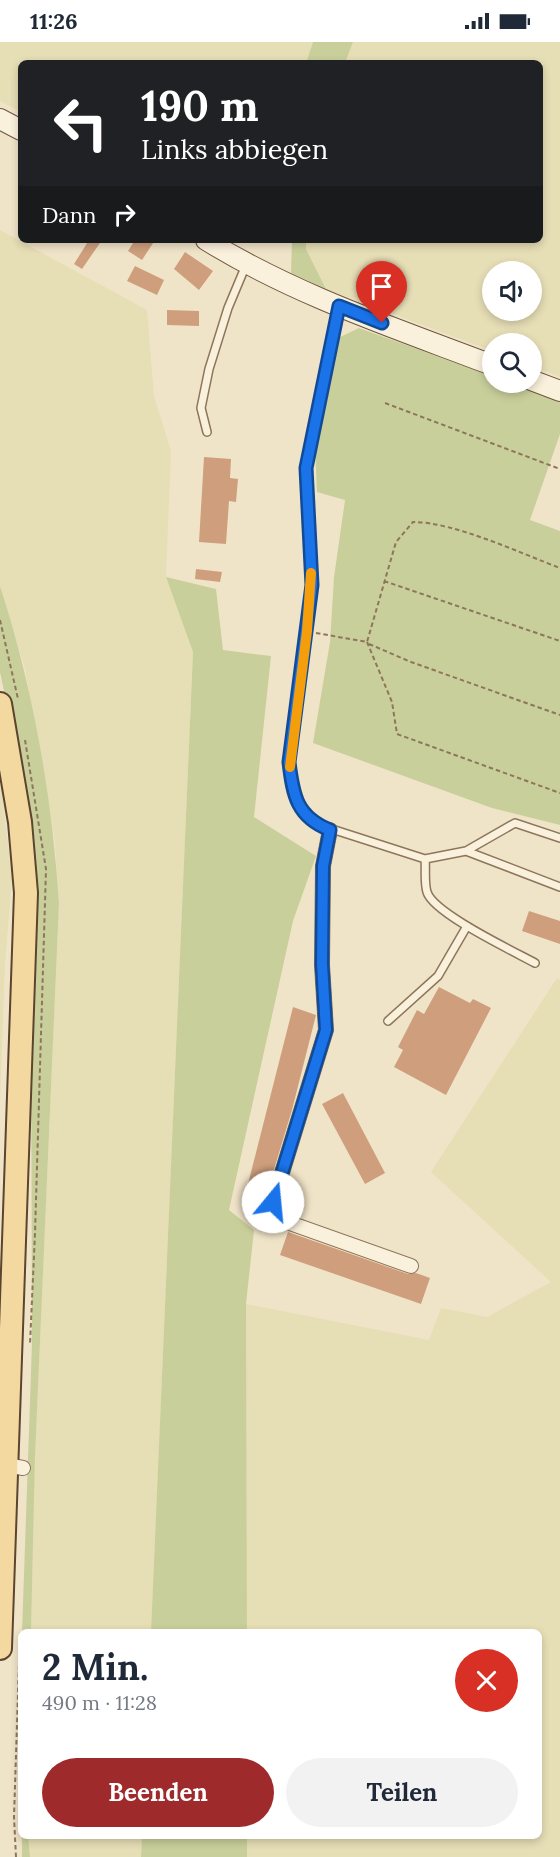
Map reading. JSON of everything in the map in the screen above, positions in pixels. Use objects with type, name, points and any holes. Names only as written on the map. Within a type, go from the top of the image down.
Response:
[{"type":"main road","points":[[0,119],[18,128]]},
{"type":"main road","points":[[211,243],[246,265],[339,306],[482,361]]},
{"type":"main road","points":[[542,385],[560,392]]},
{"type":"main road","points":[[0,704],[20,822],[26,893],[26,962],[9,1465],[0,1648]]},
{"type":"street","points":[[330,830],[323,866],[322,964],[326,1030],[273,1202],[277,1214],[288,1222],[411,1266]]},
{"type":"lane","points":[[207,432],[201,408],[209,369],[228,308],[246,265]]},
{"type":"lane","points":[[339,306],[306,468],[312,585],[290,772],[292,790],[302,811],[313,823],[425,859],[466,851],[515,823],[560,838]]},
{"type":"lane","points":[[466,851],[560,887]]},
{"type":"lane","points":[[425,859],[427,892],[434,904],[467,926],[535,963]]},
{"type":"lane","points":[[388,1021],[438,976],[467,926]]},
{"type":"path","points":[[385,403],[560,469]]},
{"type":"path","points":[[560,568],[465,534],[424,522],[413,522],[396,542],[367,642],[392,702],[397,734],[560,793]]},
{"type":"path","points":[[384,581],[560,641]]},
{"type":"path","points":[[307,631],[367,642],[411,662],[560,716]]},
{"type":"shaded area","points":[[0,42],[313,42],[307,60],[18,60],[18,110],[0,101]]},
{"type":"shaded area","points":[[353,42],[560,42],[560,377],[542,370],[542,333],[482,333],[482,347],[326,289],[306,249],[306,243],[543,243],[543,60],[346,60]]},
{"type":"shaded area","points":[[0,230],[18,240],[18,243],[24,243],[147,310],[154,396],[171,451],[166,577],[193,652],[151,1629],[31,1629],[35,1457],[59,903],[55,843],[25,669],[0,586]]},
{"type":"shaded area","points":[[0,776],[12,879],[5,964],[0,1102]]},
{"type":"shaded area","points":[[557,978],[560,980],[560,1857],[247,1857],[247,1839],[542,1839],[542,1629],[247,1629],[246,1304],[429,1340],[441,1308],[487,1317],[551,1282],[431,1172]]},
{"type":"shaded area","points":[[28,1839],[142,1839],[141,1857],[30,1857]]},
{"type":"green space","points":[[313,42],[353,42],[346,60],[307,60]]},
{"type":"green space","points":[[292,243],[306,243],[306,249],[326,289],[291,273]]},
{"type":"green space","points":[[359,328],[482,372],[482,393],[537,393],[560,401],[560,434],[530,520],[560,531],[560,825],[492,808],[313,743],[330,642],[334,577],[345,500],[317,492],[315,446],[338,338]]},
{"type":"green space","points":[[166,577],[216,589],[223,650],[271,656],[254,817],[316,856],[293,921],[229,1210],[254,1230],[246,1304],[247,1629],[151,1629],[193,652]]},
{"type":"green space","points":[[0,586],[22,663],[39,742],[46,782],[59,903],[35,1457],[31,1629],[22,1629],[32,1343],[31,1004],[19,762],[0,672]]},
{"type":"green space","points":[[22,1839],[28,1839],[30,1857],[22,1857]]},
{"type":"green space","points":[[142,1839],[247,1839],[247,1857],[141,1857]]},
{"type":"building","points":[[87,243],[100,243],[82,269],[74,264]]},
{"type":"building","points":[[133,243],[153,243],[142,260],[128,251]]},
{"type":"building","points":[[185,252],[213,271],[199,290],[174,269]]},
{"type":"building","points":[[135,266],[164,280],[157,295],[127,281]]},
{"type":"building","points":[[167,310],[199,311],[199,326],[167,325]]},
{"type":"building","points":[[204,457],[231,459],[230,478],[238,479],[236,502],[229,501],[226,544],[199,542]]},
{"type":"building","points":[[196,569],[222,572],[220,582],[195,579]]},
{"type":"building","points":[[529,911],[560,921],[560,944],[522,931]]},
{"type":"building","points":[[439,987],[470,1003],[473,999],[491,1008],[446,1095],[394,1067],[403,1050],[398,1047],[417,1010],[424,1014]]},
{"type":"building","points":[[293,1007],[316,1015],[292,1110],[268,1189],[248,1184]]},
{"type":"building","points":[[343,1093],[385,1173],[365,1184],[322,1104]]},
{"type":"building","points":[[288,1232],[408,1274],[416,1273],[430,1278],[421,1304],[280,1255]]},
{"type":"slow traffic","points":[[290,767],[312,585],[311,573]]},
{"type":"route","points":[[273,1202],[326,1030],[322,964],[323,866],[330,830],[313,823],[302,811],[292,790],[289,762],[312,585],[306,468],[339,306],[382,323]]}]
